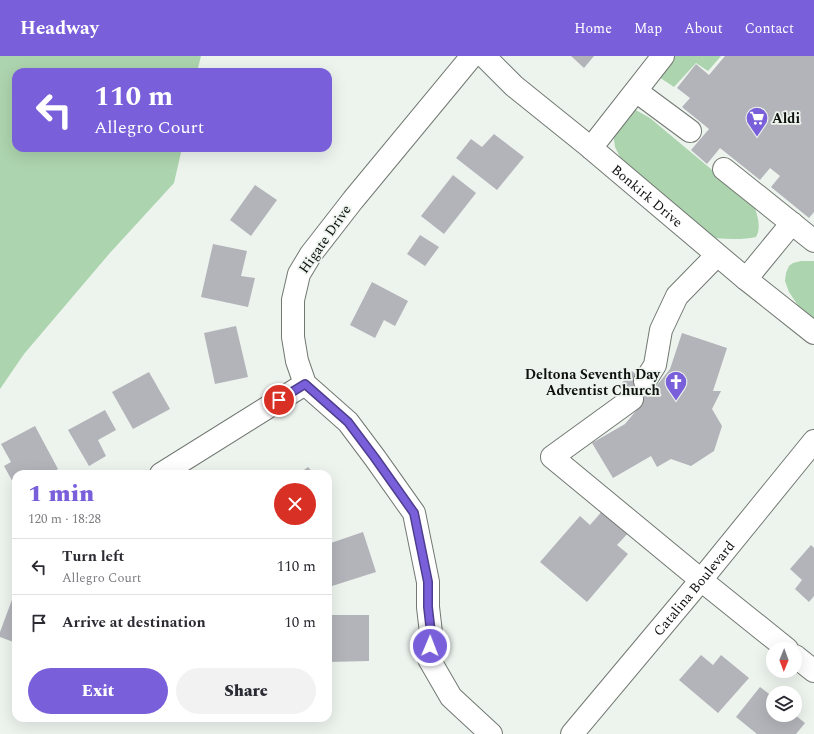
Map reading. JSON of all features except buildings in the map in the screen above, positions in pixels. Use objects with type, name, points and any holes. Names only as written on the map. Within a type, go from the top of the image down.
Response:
[{"type":"street","name":"Higate Drive","points":[[472,56],[353,200],[311,254],[299,274],[293,300],[293,337],[297,361],[305,384],[348,422],[414,513],[428,582],[428,607],[431,633],[429,659],[451,697],[491,734]]},
{"type":"street","name":"Bonkirk Drive","points":[[484,56],[514,86],[591,148],[746,279],[814,333]]},
{"type":"street","points":[[591,148],[663,56]]},
{"type":"street","points":[[636,91],[690,131]]},
{"type":"street","points":[[724,169],[814,241]]},
{"type":"street","points":[[746,279],[792,223]]},
{"type":"street","points":[[645,381],[655,365],[661,330],[677,296],[717,255]]},
{"type":"street","points":[[166,470],[305,384]]},
{"type":"street","points":[[632,399],[552,457],[778,642]]},
{"type":"street","name":"Catalina Boulevard","points":[[572,734],[814,442]]},
{"type":"street","points":[[802,662],[814,671]]},
{"type":"green space","points":[[0,56],[201,56],[198,68],[12,68],[12,152],[181,152],[174,183],[109,254],[24,354],[0,389]]},
{"type":"green space","points":[[672,56],[721,56],[708,71],[696,63],[674,87],[656,75]]},
{"type":"green space","points":[[634,109],[650,118],[754,205],[759,225],[756,237],[740,239],[714,238],[621,159],[615,147],[613,132]]},
{"type":"green space","points":[[801,261],[814,261],[814,320],[799,307],[789,292],[785,281],[789,266],[793,263]]},
{"type":"place","name":"Aldi","points":[[757,138]]},
{"type":"place","name":"Deltona Seventh Day Adventist Church","points":[[676,402]]},
{"type":"route","points":[[279,400],[305,384],[348,422],[414,513],[428,582],[428,607],[431,633],[430,646]]}]
